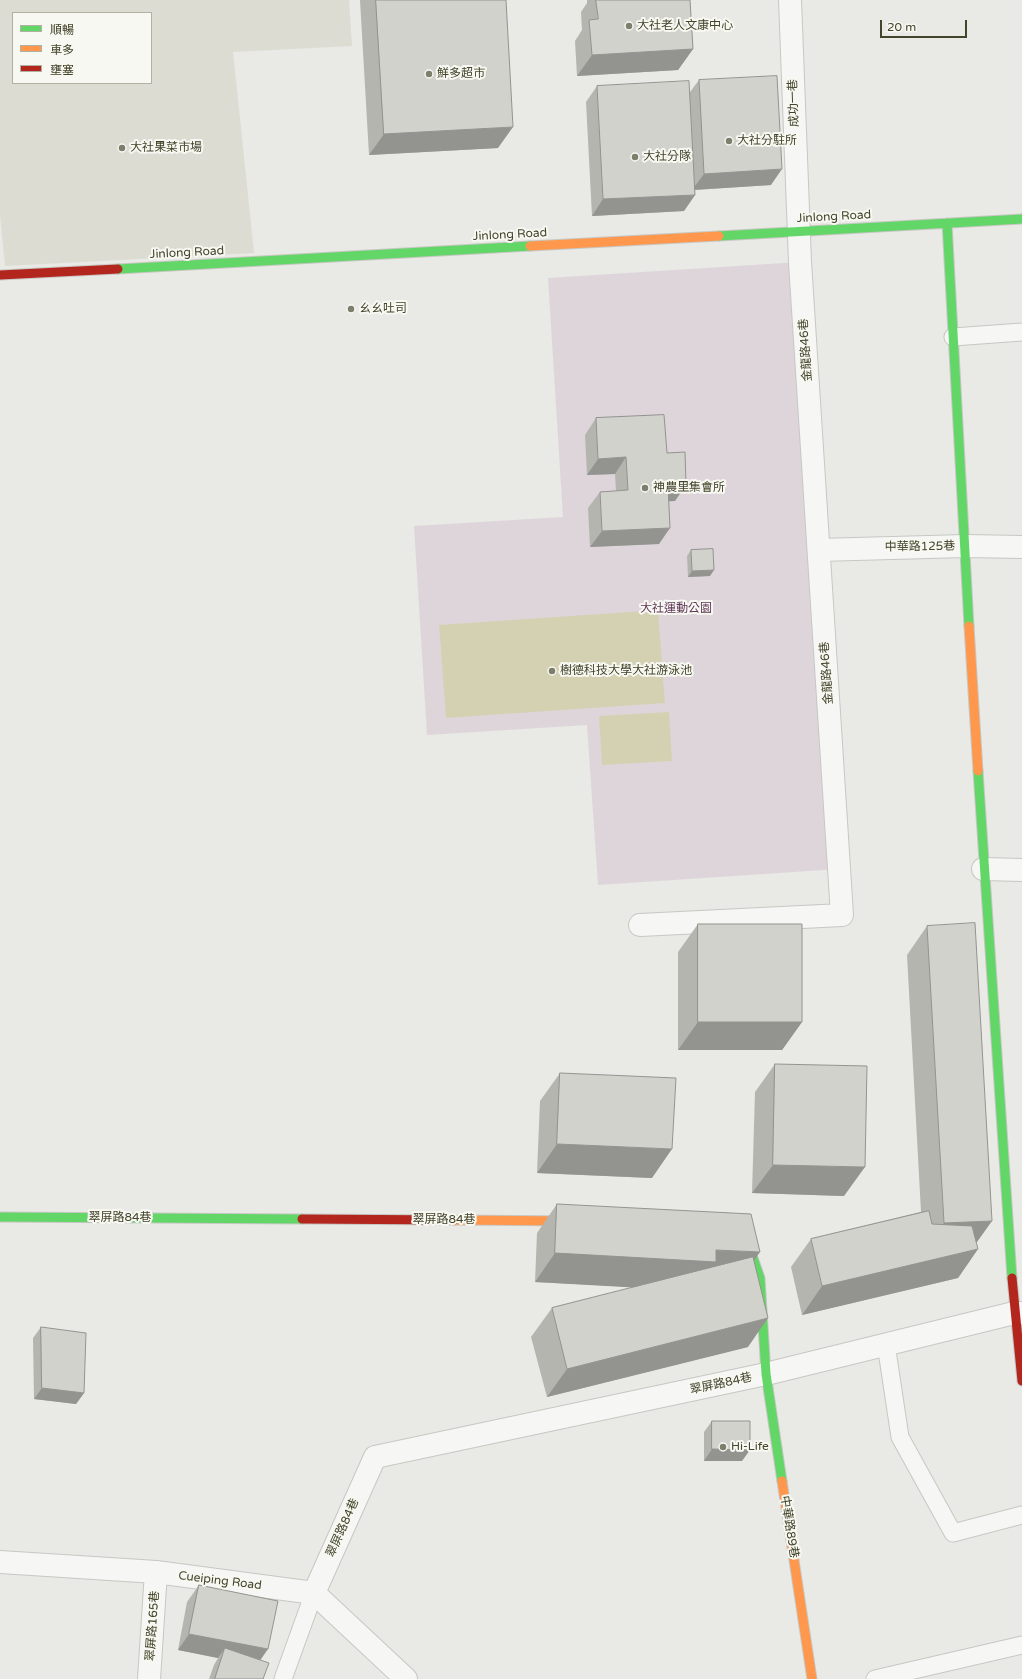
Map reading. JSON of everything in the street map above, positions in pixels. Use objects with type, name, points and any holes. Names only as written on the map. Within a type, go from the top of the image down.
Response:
[{"type":"street","name":"成功一巷","points":[[790,0],[799,230]]},
{"type":"street","name":"Jinlong Road","points":[[0,276],[799,230],[1022,219]]},
{"type":"street","points":[[946,223],[983,869],[1022,1381]]},
{"type":"street","name":"金龍路46巷","points":[[640,925],[842,915],[799,230]]},
{"type":"street","name":"中華路125巷","points":[[819,550],[965,546],[1022,547]]},
{"type":"street","points":[[983,869],[1022,870]]},
{"type":"street","name":"翠屏路84巷","points":[[0,1217],[584,1221]]},
{"type":"street","name":"翠屏路84巷","points":[[732,1232],[746,1238],[760,1278],[766,1374]]},
{"type":"street","name":"翠屏路84巷","points":[[314,1593],[375,1456],[766,1374],[1018,1313]]},
{"type":"street","name":"中華路89巷","points":[[766,1374],[812,1679]]},
{"type":"street","name":"Cueiping Road","points":[[0,1562],[156,1572],[314,1593]]},
{"type":"street","name":"翠屏路165巷","points":[[149,1679],[156,1572]]},
{"type":"street","points":[[314,1593],[406,1679]]},
{"type":"lane","points":[[953,338],[1022,332]]},
{"type":"lane","points":[[886,1344],[900,1438],[953,1533],[1022,1515]]},
{"type":"lane","points":[[283,1679],[314,1593]]},
{"type":"lane","points":[[876,1679],[1022,1645]]},
{"type":"shaded area","name":"大社果菜市場","points":[[0,0],[349,0],[352,46],[233,52],[254,253],[5,266],[0,214]]},
{"type":"shaded area","points":[[658,610],[665,703],[446,718],[439,625]]},
{"type":"shaded area","points":[[669,712],[672,761],[602,765],[599,716]]},
{"type":"green space","name":"大社運動公園","points":[[800,262],[839,869],[598,885],[587,725],[427,735],[414,526],[563,517],[548,278]]},
{"type":"building","name":"鮮多超市","points":[[376,0],[506,0],[513,127],[384,134]]},
{"type":"building","name":"大社老人文康中心","points":[[596,0],[690,0],[693,49],[592,55],[589,20],[598,19]]},
{"type":"building","name":"大社分駐所","points":[[777,76],[782,169],[704,174],[699,80]]},
{"type":"building","name":"大社分隊","points":[[689,81],[695,195],[603,199],[597,86]]},
{"type":"building","name":"神農里集會所","points":[[664,415],[667,453],[685,452],[686,485],[668,486],[670,528],[602,531],[600,492],[628,490],[626,457],[598,459],[596,418]]},
{"type":"building","points":[[713,549],[714,570],[692,571],[691,550]]},
{"type":"building","points":[[975,923],[992,1221],[944,1223],[927,926]]},
{"type":"building","points":[[698,924],[802,924],[802,1022],[698,1022]]},
{"type":"building","points":[[775,1064],[867,1066],[865,1167],[773,1165]]},
{"type":"building","points":[[560,1073],[676,1078],[672,1149],[557,1144]]},
{"type":"building","points":[[557,1204],[751,1214],[760,1252],[716,1250],[716,1262],[555,1253]]},
{"type":"building","points":[[929,1211],[932,1224],[972,1226],[978,1249],[822,1286],[811,1239]]},
{"type":"building","points":[[753,1257],[768,1318],[567,1369],[552,1308]]},
{"type":"building","points":[[41,1327],[86,1333],[84,1393],[42,1388]]},
{"type":"building","points":[[712,1421],[750,1421],[750,1450],[712,1449]]},
{"type":"building","points":[[199,1585],[278,1601],[268,1649],[189,1634]]},
{"type":"building","points":[[225,1648],[269,1663],[263,1679],[215,1679]]},
{"type":"traffic: fast","points":[[719,236],[1022,219]]},
{"type":"traffic: fast","points":[[947,223],[969,626]]},
{"type":"traffic: fast","points":[[118,269],[530,246]]},
{"type":"traffic: fast","points":[[978,771],[1012,1278]]},
{"type":"traffic: fast","points":[[0,1217],[302,1219]]},
{"type":"traffic: fast","points":[[741,1236],[746,1238],[760,1278],[766,1374],[782,1481]]},
{"type":"traffic: slow","points":[[530,246],[719,236]]},
{"type":"traffic: slow","points":[[969,626],[978,771]]},
{"type":"traffic: slow","points":[[454,1220],[575,1221]]},
{"type":"traffic: slow","points":[[782,1481],[812,1679]]},
{"type":"traffic: jam","points":[[0,275],[118,269]]},
{"type":"traffic: jam","points":[[302,1219],[454,1220]]},
{"type":"traffic: jam","points":[[1012,1278],[1022,1381]]},
{"type":"place","name":"大社老人文康中心","points":[[629,26]]},
{"type":"place","name":"鮮多超市","points":[[429,74]]},
{"type":"place","name":"大社分駐所","points":[[729,141]]},
{"type":"place","name":"大社果菜市場","points":[[122,148]]},
{"type":"place","name":"大社分隊","points":[[635,157]]},
{"type":"place","name":"ㄠㄠ吐司","points":[[351,309]]},
{"type":"place","name":"神農里集會所","points":[[645,488]]},
{"type":"place","name":"樹德科技大學大社游泳池","points":[[552,671]]},
{"type":"place","name":"Hi-Life","points":[[723,1447]]}]
